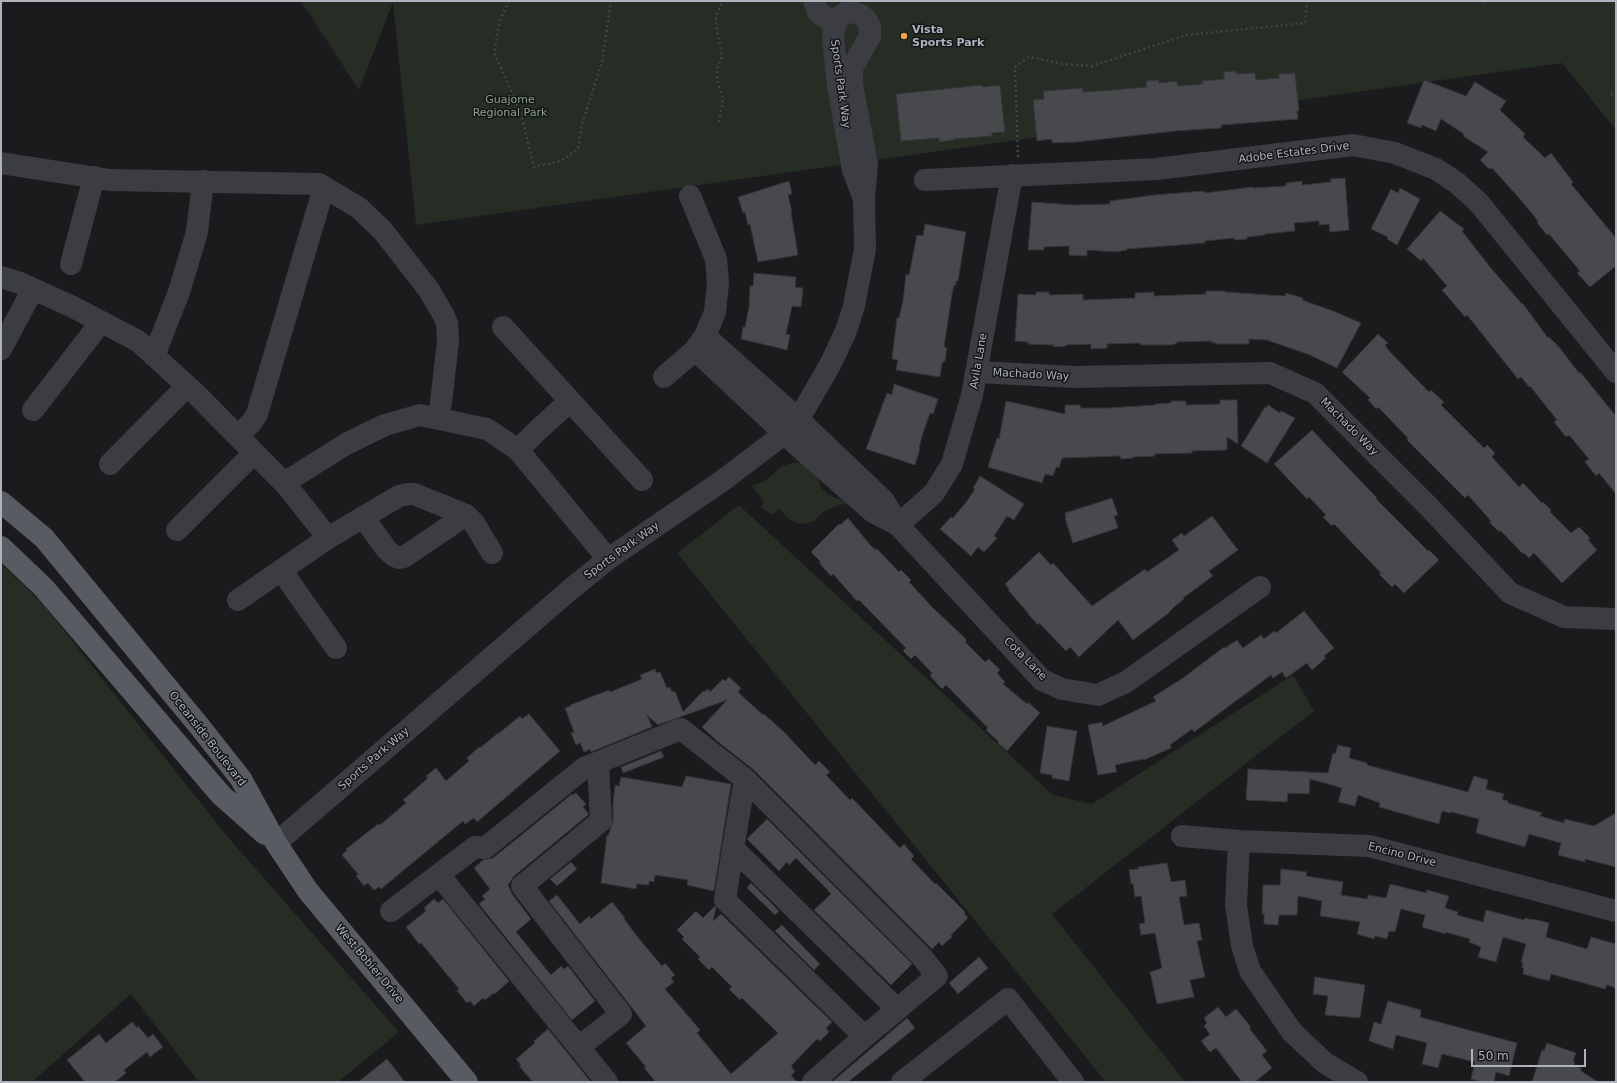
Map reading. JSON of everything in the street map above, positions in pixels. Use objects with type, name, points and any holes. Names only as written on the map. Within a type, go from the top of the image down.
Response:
[{"type":"main road","name":"Oceanside Boulevard","points":[[1,502],[44,538],[200,726],[241,779],[276,843]]},
{"type":"main road","name":"Oceanside Boulevard","points":[[1,547],[49,594],[221,796],[276,843]]},
{"type":"main road","name":"West Bobier Drive","points":[[276,843],[308,891],[467,1082]]},
{"type":"street","points":[[814,1],[818,12],[835,24]]},
{"type":"street","name":"Sports Park Way","points":[[276,843],[608,559],[722,481],[790,426],[804,410],[831,364],[846,331],[854,306],[865,249],[864,199],[867,164],[852,84],[852,68],[870,36],[870,27],[866,19],[853,12],[845,13],[839,17],[835,24],[833,37],[840,92],[853,170],[864,199]]},
{"type":"street","name":"Adobe Estates Drive","points":[[926,180],[1015,167],[1156,170],[1353,145],[1395,153],[1436,168],[1457,183],[1479,203],[1616,372]]},
{"type":"street","points":[[1,163],[110,180],[319,184],[358,208],[383,231],[429,290],[444,316],[447,323],[448,342],[440,419]]},
{"type":"street","name":"Avila Lane","points":[[898,525],[934,493],[952,464],[972,395],[977,372],[1015,167]]},
{"type":"street","points":[[71,264],[94,177]]},
{"type":"street","points":[[154,356],[179,292],[197,232],[202,181]]},
{"type":"street","points":[[238,436],[252,422],[257,414],[324,187]]},
{"type":"street","points":[[664,377],[700,343],[715,312],[718,283],[716,259],[690,196]]},
{"type":"street","points":[[1,277],[20,283],[73,307],[138,341],[188,386],[284,483],[316,521],[328,538]]},
{"type":"street","points":[[1,349],[33,289]]},
{"type":"street","points":[[33,410],[101,322]]},
{"type":"street","points":[[503,327],[642,480]]},
{"type":"street","name":"Cota Lane","points":[[700,343],[790,426],[873,512],[898,525],[1042,680],[1062,689],[1098,695],[1126,682],[1260,587]]},
{"type":"street","name":"Machado Way","points":[[977,372],[1075,377],[1270,373],[1315,393],[1431,509],[1510,593],[1564,618],[1616,619]]},
{"type":"street","points":[[110,464],[188,386]]},
{"type":"street","points":[[518,450],[536,431],[570,401]]},
{"type":"street","points":[[284,483],[346,444],[385,424],[420,415],[487,429],[518,450],[608,559]]},
{"type":"street","points":[[177,530],[254,453]]},
{"type":"street","points":[[238,600],[328,538],[399,496],[408,494],[414,494],[466,515],[474,523],[492,553]]},
{"type":"street","points":[[364,517],[387,550],[399,558],[404,557],[466,515]]},
{"type":"street","points":[[281,570],[336,648]]},
{"type":"street","points":[[391,911],[475,847],[485,848],[584,768],[681,729],[745,780],[922,957],[938,976],[864,1036],[813,1082]]},
{"type":"street","points":[[579,1047],[620,1014],[522,886],[601,821],[598,763]]},
{"type":"street","points":[[745,780],[725,900],[864,1036]]},
{"type":"street","name":"Encino Drive","points":[[1182,836],[1239,841],[1369,846],[1616,911]]},
{"type":"street","points":[[1239,841],[1236,905],[1242,946],[1250,971],[1292,1032],[1325,1063],[1357,1082]]},
{"type":"street","points":[[733,848],[897,1009]]},
{"type":"street","points":[[439,875],[608,1082]]},
{"type":"street","points":[[906,1081],[1008,999],[1073,1082]]},
{"type":"path","points":[[509,1],[500,20],[494,52],[521,114],[534,167],[561,161],[578,149],[582,124],[602,62],[611,1]]},
{"type":"path","points":[[719,122],[723,99],[718,84],[717,70],[722,55],[716,30],[716,16],[723,1]]},
{"type":"path","points":[[1015,167],[1015,67],[1029,57],[1063,64],[1092,66],[1186,35],[1305,23],[1307,1]]},
{"type":"path","points":[[1611,95],[1616,92]]},
{"type":"green space","name":"Guajome Regional Park","points":[[301,1],[1616,1],[1616,130],[1562,63],[416,225],[393,2],[359,90]]},
{"type":"green space","points":[[793,463],[805,463],[814,468],[821,488],[829,495],[849,503],[833,507],[822,513],[814,521],[805,524],[797,523],[789,519],[779,509],[773,515],[761,507],[764,502],[752,486],[765,481],[782,466]]},
{"type":"green space","points":[[739,505],[1053,795],[1092,804],[1293,675],[1314,711],[1052,914],[1185,1082],[1106,1082],[677,553]]},
{"type":"green space","points":[[1,564],[43,604],[226,835],[399,1032],[338,1082],[199,1082],[131,994],[32,1082],[1,1082]]},
{"type":"building","points":[[1236,71],[1237,74],[1255,73],[1256,80],[1279,78],[1279,74],[1295,73],[1299,111],[1297,111],[1298,119],[1221,125],[1221,128],[1175,131],[1076,142],[1052,143],[1052,139],[1037,141],[1033,100],[1044,99],[1043,91],[1083,88],[1083,92],[1147,87],[1146,81],[1158,80],[1159,83],[1177,81],[1178,86],[1203,84],[1202,81],[1224,79],[1224,72]]},
{"type":"building","points":[[1424,80],[1466,96],[1475,82],[1506,101],[1500,110],[1525,134],[1523,137],[1545,158],[1551,153],[1573,182],[1571,184],[1616,238],[1616,266],[1590,287],[1577,273],[1580,271],[1549,234],[1547,235],[1537,223],[1538,221],[1520,199],[1493,169],[1488,168],[1480,160],[1488,152],[1463,136],[1464,134],[1441,119],[1436,131],[1422,125],[1421,128],[1407,123]]},
{"type":"building","points":[[982,85],[983,87],[1000,85],[1005,132],[992,133],[992,136],[954,139],[939,142],[939,138],[901,141],[896,94]]},
{"type":"building","points":[[1345,178],[1349,230],[1330,232],[1329,224],[1319,225],[1319,221],[1294,223],[1295,231],[1247,237],[1247,239],[1235,240],[1234,238],[1205,241],[1205,243],[1127,249],[1116,252],[1087,250],[1087,256],[1069,255],[1069,246],[1044,247],[1044,250],[1028,250],[1032,202],[1074,205],[1110,204],[1110,201],[1154,195],[1204,191],[1205,193],[1253,187],[1286,186],[1286,183],[1302,181],[1302,185],[1331,182],[1330,179]]},
{"type":"building","points":[[789,181],[792,194],[788,195],[798,255],[758,262],[750,224],[748,225],[745,212],[743,213],[738,197]]},
{"type":"building","points":[[1400,188],[1420,199],[1397,245],[1387,239],[1388,237],[1371,229],[1391,189],[1398,193]]},
{"type":"building","points":[[1440,211],[1464,229],[1462,231],[1490,267],[1523,304],[1548,338],[1549,337],[1559,347],[1616,416],[1616,494],[1599,473],[1596,476],[1585,462],[1589,459],[1569,435],[1566,437],[1554,422],[1557,420],[1530,386],[1529,387],[1521,377],[1518,379],[1467,315],[1465,317],[1442,290],[1447,286],[1423,258],[1421,261],[1407,249]]},
{"type":"building","points":[[925,224],[966,232],[958,281],[956,281],[956,285],[954,285],[952,294],[944,347],[947,348],[945,361],[942,363],[940,377],[896,370],[898,360],[892,359],[897,318],[899,318],[903,301],[906,274],[909,275],[917,235],[923,236]]},
{"type":"building","points":[[754,273],[796,277],[795,287],[803,288],[801,307],[792,306],[786,334],[790,335],[787,350],[741,339],[750,302],[750,286],[753,286]]},
{"type":"building","points":[[1206,291],[1225,291],[1285,296],[1286,293],[1303,298],[1302,300],[1361,323],[1337,368],[1310,355],[1267,340],[1249,339],[1249,344],[1215,344],[1215,342],[1211,343],[1211,341],[1177,342],[1172,345],[1141,345],[1140,343],[1107,344],[1107,348],[1091,349],[1091,344],[1054,347],[1054,345],[1028,344],[1028,342],[1015,341],[1018,294],[1036,295],[1036,292],[1049,292],[1049,295],[1083,294],[1083,300],[1135,298],[1135,293],[1154,292],[1154,296],[1206,294]]},
{"type":"building","points":[[1378,334],[1388,343],[1385,345],[1390,352],[1429,392],[1431,390],[1444,402],[1441,405],[1484,448],[1487,445],[1495,453],[1492,457],[1519,487],[1523,483],[1542,503],[1543,502],[1551,510],[1550,512],[1571,533],[1579,527],[1590,538],[1588,540],[1597,550],[1562,583],[1534,553],[1529,558],[1524,553],[1523,554],[1500,530],[1499,532],[1489,522],[1491,521],[1468,495],[1465,498],[1407,440],[1408,438],[1378,407],[1376,409],[1368,400],[1370,398],[1342,372]]},
{"type":"building","points":[[894,384],[938,399],[933,414],[930,413],[922,436],[915,465],[866,449],[887,393],[892,395]]},
{"type":"building","points":[[1220,400],[1237,400],[1238,444],[1227,437],[1227,450],[1155,454],[1155,456],[1121,459],[1120,456],[1062,458],[1059,468],[1056,467],[1053,476],[1045,474],[1042,483],[988,467],[997,438],[999,439],[1006,401],[1065,414],[1065,405],[1080,405],[1081,408],[1108,408],[1155,405],[1171,403],[1171,401],[1186,401],[1186,405],[1220,404]]},
{"type":"building","points":[[1268,405],[1280,413],[1281,411],[1295,418],[1267,463],[1241,446],[1265,407],[1266,408]]},
{"type":"building","points":[[1312,430],[1377,498],[1376,499],[1439,560],[1404,593],[1395,584],[1392,587],[1379,574],[1381,573],[1334,524],[1332,526],[1323,517],[1326,515],[1309,497],[1307,499],[1274,464]]},
{"type":"building","points":[[980,476],[1024,504],[1014,520],[1007,516],[994,536],[997,538],[984,552],[978,547],[971,556],[940,529],[951,517],[953,518],[967,501],[975,489],[973,488]]},
{"type":"building","points":[[1112,498],[1118,515],[1114,516],[1118,528],[1073,543],[1065,518],[1065,513]]},
{"type":"building","points":[[1212,516],[1238,550],[1209,571],[1213,576],[1183,598],[1184,599],[1170,612],[1133,640],[1118,620],[1079,657],[1070,647],[1066,651],[1039,623],[1038,625],[1008,590],[1009,589],[1005,584],[1039,552],[1051,565],[1053,563],[1092,606],[1145,569],[1147,572],[1179,550],[1172,540],[1182,533],[1184,536]]},
{"type":"building","points":[[848,518],[871,546],[876,550],[877,549],[899,572],[901,570],[911,580],[909,582],[932,607],[966,639],[966,643],[985,662],[989,659],[1000,670],[997,673],[1005,682],[1003,684],[1027,704],[1028,702],[1040,713],[1007,751],[986,730],[988,728],[946,685],[942,689],[930,676],[932,673],[915,655],[911,659],[903,651],[906,648],[859,600],[857,601],[833,574],[831,576],[819,563],[821,562],[811,552],[839,524],[840,525]]},
{"type":"building","points":[[1304,611],[1334,648],[1324,656],[1326,658],[1312,670],[1307,663],[1286,678],[1282,672],[1273,678],[1271,675],[1194,732],[1192,729],[1170,745],[1171,748],[1144,760],[1115,765],[1117,772],[1098,775],[1088,725],[1102,722],[1103,726],[1156,701],[1153,697],[1183,678],[1224,647],[1225,648],[1237,640],[1243,648],[1261,635],[1264,639],[1274,631],[1276,633]]},
{"type":"building","points":[[655,669],[656,673],[660,672],[667,688],[670,687],[672,692],[675,691],[683,712],[703,691],[704,692],[708,689],[710,692],[723,679],[725,681],[729,677],[741,688],[738,692],[784,732],[815,765],[819,761],[830,772],[826,775],[850,800],[852,798],[900,848],[904,844],[914,856],[911,859],[965,912],[964,913],[968,918],[951,935],[952,937],[942,946],[939,942],[932,949],[754,770],[717,741],[702,727],[727,700],[658,725],[647,715],[652,727],[591,752],[590,749],[584,752],[580,743],[576,745],[571,733],[574,732],[565,708],[609,690],[610,692],[642,679],[640,675]]},
{"type":"building","points":[[529,714],[560,751],[477,822],[474,818],[465,824],[463,821],[381,889],[379,887],[374,890],[368,883],[364,886],[356,876],[358,874],[342,855],[347,850],[346,849],[378,824],[380,825],[406,803],[403,800],[428,778],[426,776],[436,768],[446,781],[469,761],[467,758],[479,747],[480,748],[520,716],[522,719]]},
{"type":"building","points":[[1047,726],[1077,731],[1069,781],[1052,778],[1052,775],[1040,773]]},
{"type":"building","points":[[1338,745],[1351,748],[1349,758],[1367,763],[1367,765],[1468,792],[1474,776],[1488,780],[1486,789],[1504,794],[1502,799],[1508,801],[1508,803],[1542,813],[1540,816],[1564,823],[1565,819],[1594,826],[1616,813],[1616,867],[1585,859],[1585,862],[1558,855],[1561,843],[1529,834],[1525,847],[1476,833],[1479,819],[1451,812],[1442,811],[1439,824],[1379,807],[1380,803],[1358,795],[1355,806],[1338,802],[1342,788],[1310,779],[1309,794],[1288,793],[1287,802],[1246,800],[1248,769],[1328,773],[1333,753],[1335,754]]},
{"type":"building","points":[[661,751],[664,757],[623,773],[621,767]]},
{"type":"building","points":[[686,776],[731,784],[714,891],[687,885],[688,880],[655,875],[654,882],[649,881],[649,885],[637,884],[636,889],[601,883],[607,835],[608,836],[613,821],[615,785],[619,786],[621,777],[682,787]]},
{"type":"building","points":[[576,793],[586,804],[583,807],[588,815],[514,876],[508,885],[512,894],[531,919],[516,932],[551,975],[561,966],[564,969],[568,966],[595,1001],[572,1020],[479,904],[485,899],[482,896],[490,889],[474,868],[483,860],[493,858],[572,794],[573,795]]},
{"type":"building","points":[[767,819],[912,964],[891,985],[814,910],[831,894],[823,885],[796,858],[789,865],[787,862],[779,871],[747,839]]},
{"type":"building","points":[[571,862],[577,869],[557,886],[550,879]]},
{"type":"building","points":[[1167,863],[1171,882],[1185,880],[1187,896],[1179,897],[1184,925],[1199,923],[1202,940],[1197,941],[1205,977],[1190,980],[1194,997],[1157,1004],[1150,972],[1162,968],[1155,933],[1141,935],[1139,924],[1145,923],[1141,896],[1135,897],[1129,870],[1138,869],[1138,867]]},
{"type":"building","points":[[1281,869],[1307,872],[1306,876],[1343,882],[1341,895],[1367,899],[1368,895],[1386,898],[1390,884],[1426,893],[1427,890],[1449,896],[1445,908],[1458,912],[1457,915],[1483,922],[1486,910],[1524,920],[1525,918],[1549,923],[1546,937],[1587,949],[1591,937],[1616,944],[1616,988],[1607,985],[1605,989],[1551,974],[1549,981],[1523,974],[1524,968],[1522,968],[1523,963],[1521,962],[1526,944],[1503,937],[1496,962],[1478,957],[1481,947],[1469,942],[1470,939],[1445,932],[1445,934],[1422,927],[1425,915],[1401,909],[1395,932],[1389,931],[1387,939],[1375,936],[1374,939],[1357,934],[1360,922],[1320,916],[1322,901],[1298,896],[1297,915],[1279,915],[1278,925],[1264,924],[1264,914],[1262,914],[1263,885],[1280,885]]},
{"type":"building","points":[[751,883],[779,911],[775,915],[747,888]]},
{"type":"building","points":[[557,895],[580,924],[589,916],[591,919],[612,902],[640,940],[662,966],[665,963],[675,975],[671,978],[674,982],[665,989],[700,1030],[697,1033],[731,1074],[778,1033],[742,998],[740,1000],[729,989],[732,987],[712,967],[709,970],[698,959],[700,957],[682,939],[684,937],[677,930],[696,911],[703,918],[715,906],[716,908],[713,921],[721,914],[832,1022],[826,1028],[829,1032],[820,1041],[817,1039],[791,1066],[795,1072],[791,1075],[797,1082],[656,1082],[644,1068],[646,1067],[626,1043],[646,1026],[549,901]]},
{"type":"building","points":[[434,899],[438,903],[443,899],[509,981],[495,994],[494,993],[485,1000],[483,998],[474,1006],[470,1001],[467,1003],[457,991],[459,989],[406,927],[426,911],[424,908]]},
{"type":"building","points":[[782,925],[820,964],[814,970],[775,931]]},
{"type":"building","points":[[979,957],[988,968],[958,994],[949,983]]},
{"type":"building","points":[[1315,977],[1365,985],[1360,1018],[1325,1015],[1328,996],[1313,994]]},
{"type":"building","points":[[1388,1001],[1421,1010],[1420,1017],[1517,1043],[1509,1076],[1496,1072],[1494,1082],[1484,1082],[1471,1079],[1475,1062],[1442,1054],[1438,1068],[1422,1064],[1427,1043],[1396,1035],[1393,1049],[1369,1041],[1374,1022],[1381,1024]]},
{"type":"building","points":[[1218,1007],[1226,1017],[1236,1009],[1251,1027],[1249,1028],[1267,1051],[1262,1055],[1272,1068],[1255,1082],[1242,1082],[1216,1048],[1210,1052],[1201,1041],[1210,1034],[1204,1026],[1207,1023],[1204,1018]]},
{"type":"building","points":[[907,1018],[915,1028],[848,1082],[832,1082]]},
{"type":"building","points":[[132,1022],[137,1028],[138,1026],[148,1038],[153,1034],[163,1047],[150,1057],[147,1052],[124,1070],[126,1073],[115,1082],[85,1082],[67,1060],[99,1034],[106,1043]]},
{"type":"building","points":[[548,1029],[591,1082],[533,1082],[519,1066],[521,1065],[516,1059],[535,1043],[534,1041]]},
{"type":"building","points":[[1547,1043],[1576,1053],[1573,1061],[1575,1062],[1574,1066],[1581,1068],[1581,1071],[1598,1082],[1532,1082],[1542,1050],[1544,1051]]},
{"type":"building","points":[[387,1059],[405,1082],[358,1082]]},
{"type":"place","name":"Vista Sports Park","points":[[904,36]]}]
